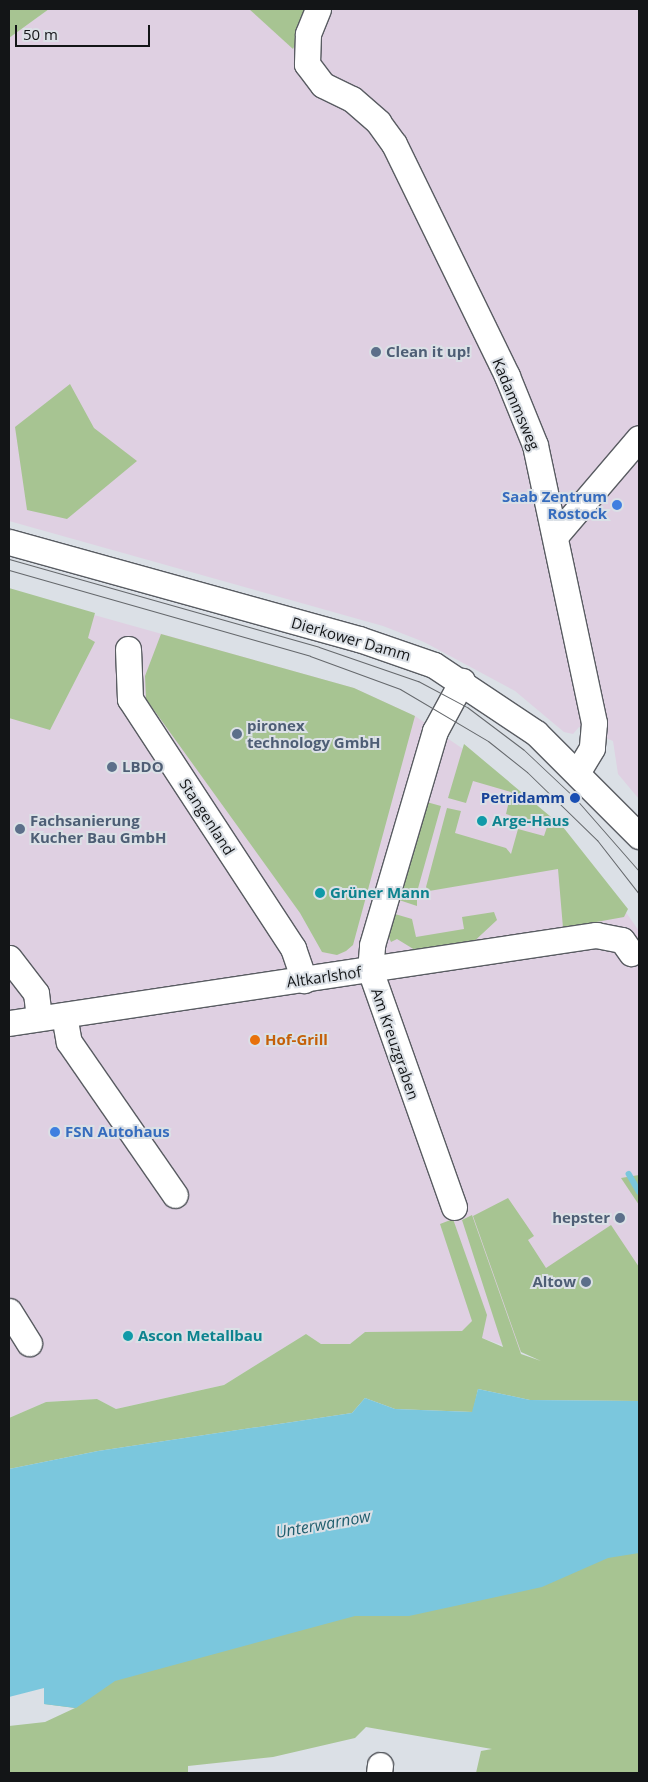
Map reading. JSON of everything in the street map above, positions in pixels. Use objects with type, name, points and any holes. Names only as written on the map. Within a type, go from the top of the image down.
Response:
[{"type":"street","name":"Kadammsweg","points":[[318,9],[308,34],[307,64],[323,85],[352,99],[378,122],[394,144],[518,400],[535,445],[559,544],[595,730],[588,760],[578,771]]},
{"type":"street","points":[[559,544],[639,438]]},
{"type":"street","name":"Dierkower Damm","points":[[9,542],[414,656],[462,682],[536,733],[578,771],[639,836]]},
{"type":"street","name":"Stangenland","points":[[128,649],[130,699],[293,948],[304,980]]},
{"type":"street","name":"Am Kreuzgraben","points":[[454,1207],[370,970],[372,945],[435,731],[462,682]]},
{"type":"street","name":"Altkarlshof","points":[[9,1023],[596,935],[622,940],[631,953]]},
{"type":"street","points":[[9,958],[36,993],[39,1018]]},
{"type":"street","points":[[64,1014],[69,1042],[174,1195]]},
{"type":"street","points":[[9,1311],[30,1343]]},
{"type":"shaded area","points":[[49,9],[639,9],[639,799],[618,774],[613,741],[579,727],[573,734],[564,732],[515,691],[424,642],[383,626],[9,521],[9,38]]},
{"type":"shaded area","points":[[9,591],[354,688],[415,716],[485,764],[609,888],[639,931],[639,1371],[604,1375],[579,1372],[482,1338],[365,1332],[350,1344],[321,1344],[306,1334],[224,1385],[116,1409],[97,1399],[46,1402],[9,1418]]},
{"type":"green space","points":[[9,9],[49,9],[9,38]]},
{"type":"green space","points":[[249,9],[314,9],[293,49]]},
{"type":"green space","points":[[70,384],[94,428],[137,461],[67,519],[27,510],[15,427]]},
{"type":"green space","points":[[9,588],[95,613],[88,638],[95,642],[50,730],[9,718]]},
{"type":"green space","points":[[161,634],[354,688],[415,716],[353,945],[346,951],[337,955],[322,952],[300,913],[146,699],[145,676]]},
{"type":"green space","points":[[464,744],[563,827],[628,909],[624,917],[563,928],[558,869],[429,891],[426,887],[447,808],[461,811],[455,833],[506,848],[511,854],[518,829],[544,836],[547,827],[506,814],[511,792],[473,781],[466,803],[448,798]]},
{"type":"green space","points":[[423,801],[441,806],[417,892],[417,906],[396,899]]},
{"type":"green space","points":[[494,912],[497,920],[468,947],[415,950],[397,939],[391,942],[388,935],[390,916],[395,914],[412,919],[416,937],[464,929],[462,917]]},
{"type":"green space","points":[[639,1175],[639,1205],[621,1178]]},
{"type":"green space","points":[[508,1198],[534,1236],[528,1240],[546,1268],[611,1225],[639,1267],[639,1401],[530,1400],[478,1389],[473,1412],[395,1409],[365,1398],[352,1413],[98,1451],[9,1469],[9,1418],[46,1402],[97,1399],[116,1409],[224,1385],[306,1334],[321,1344],[350,1344],[365,1332],[462,1331],[472,1321],[440,1224],[453,1219],[487,1315],[482,1338],[503,1347],[462,1220],[472,1215],[521,1354],[541,1361],[521,1352],[473,1216]]},
{"type":"green space","points":[[639,1536],[639,1773],[476,1773],[481,1751],[492,1749],[366,1727],[355,1738],[273,1757],[188,1766],[188,1773],[9,1773],[9,1726],[45,1722],[75,1708],[44,1704],[44,1688]]},
{"type":"water","name":"Unterwarnow","points":[[478,1389],[530,1400],[639,1401],[639,1553],[608,1558],[542,1587],[409,1616],[355,1616],[115,1681],[76,1708],[44,1704],[44,1688],[9,1697],[9,1469],[98,1451],[352,1413],[365,1398],[395,1409],[472,1412]]},
{"type":"waterway","points":[[629,1174],[639,1191]]},
{"type":"tram line","points":[[9,559],[319,647],[418,681],[467,707],[524,750],[575,798],[639,871]]},
{"type":"tram line","points":[[9,570],[310,656],[400,689],[488,741],[527,772],[597,840],[639,894]]},
{"type":"place","name":"Clean it up!","points":[[376,352]]},
{"type":"place","name":"Saab Zentrum Rostock","points":[[617,505]]},
{"type":"place","name":"pironex technology GmbH","points":[[237,734]]},
{"type":"place","name":"LBDO","points":[[112,767]]},
{"type":"place","name":"Petridamm","points":[[575,798]]},
{"type":"place","name":"Arge-Haus","points":[[482,821]]},
{"type":"place","name":"Fachsanierung Kucher Bau GmbH","points":[[20,829]]},
{"type":"place","name":"Grüner Mann","points":[[320,893]]},
{"type":"place","name":"Hof-Grill","points":[[255,1040]]},
{"type":"place","name":"FSN Autohaus","points":[[55,1132]]},
{"type":"place","name":"hepster","points":[[620,1218]]},
{"type":"place","name":"Altow","points":[[586,1282]]},
{"type":"place","name":"Ascon Metallbau","points":[[128,1336]]}]
